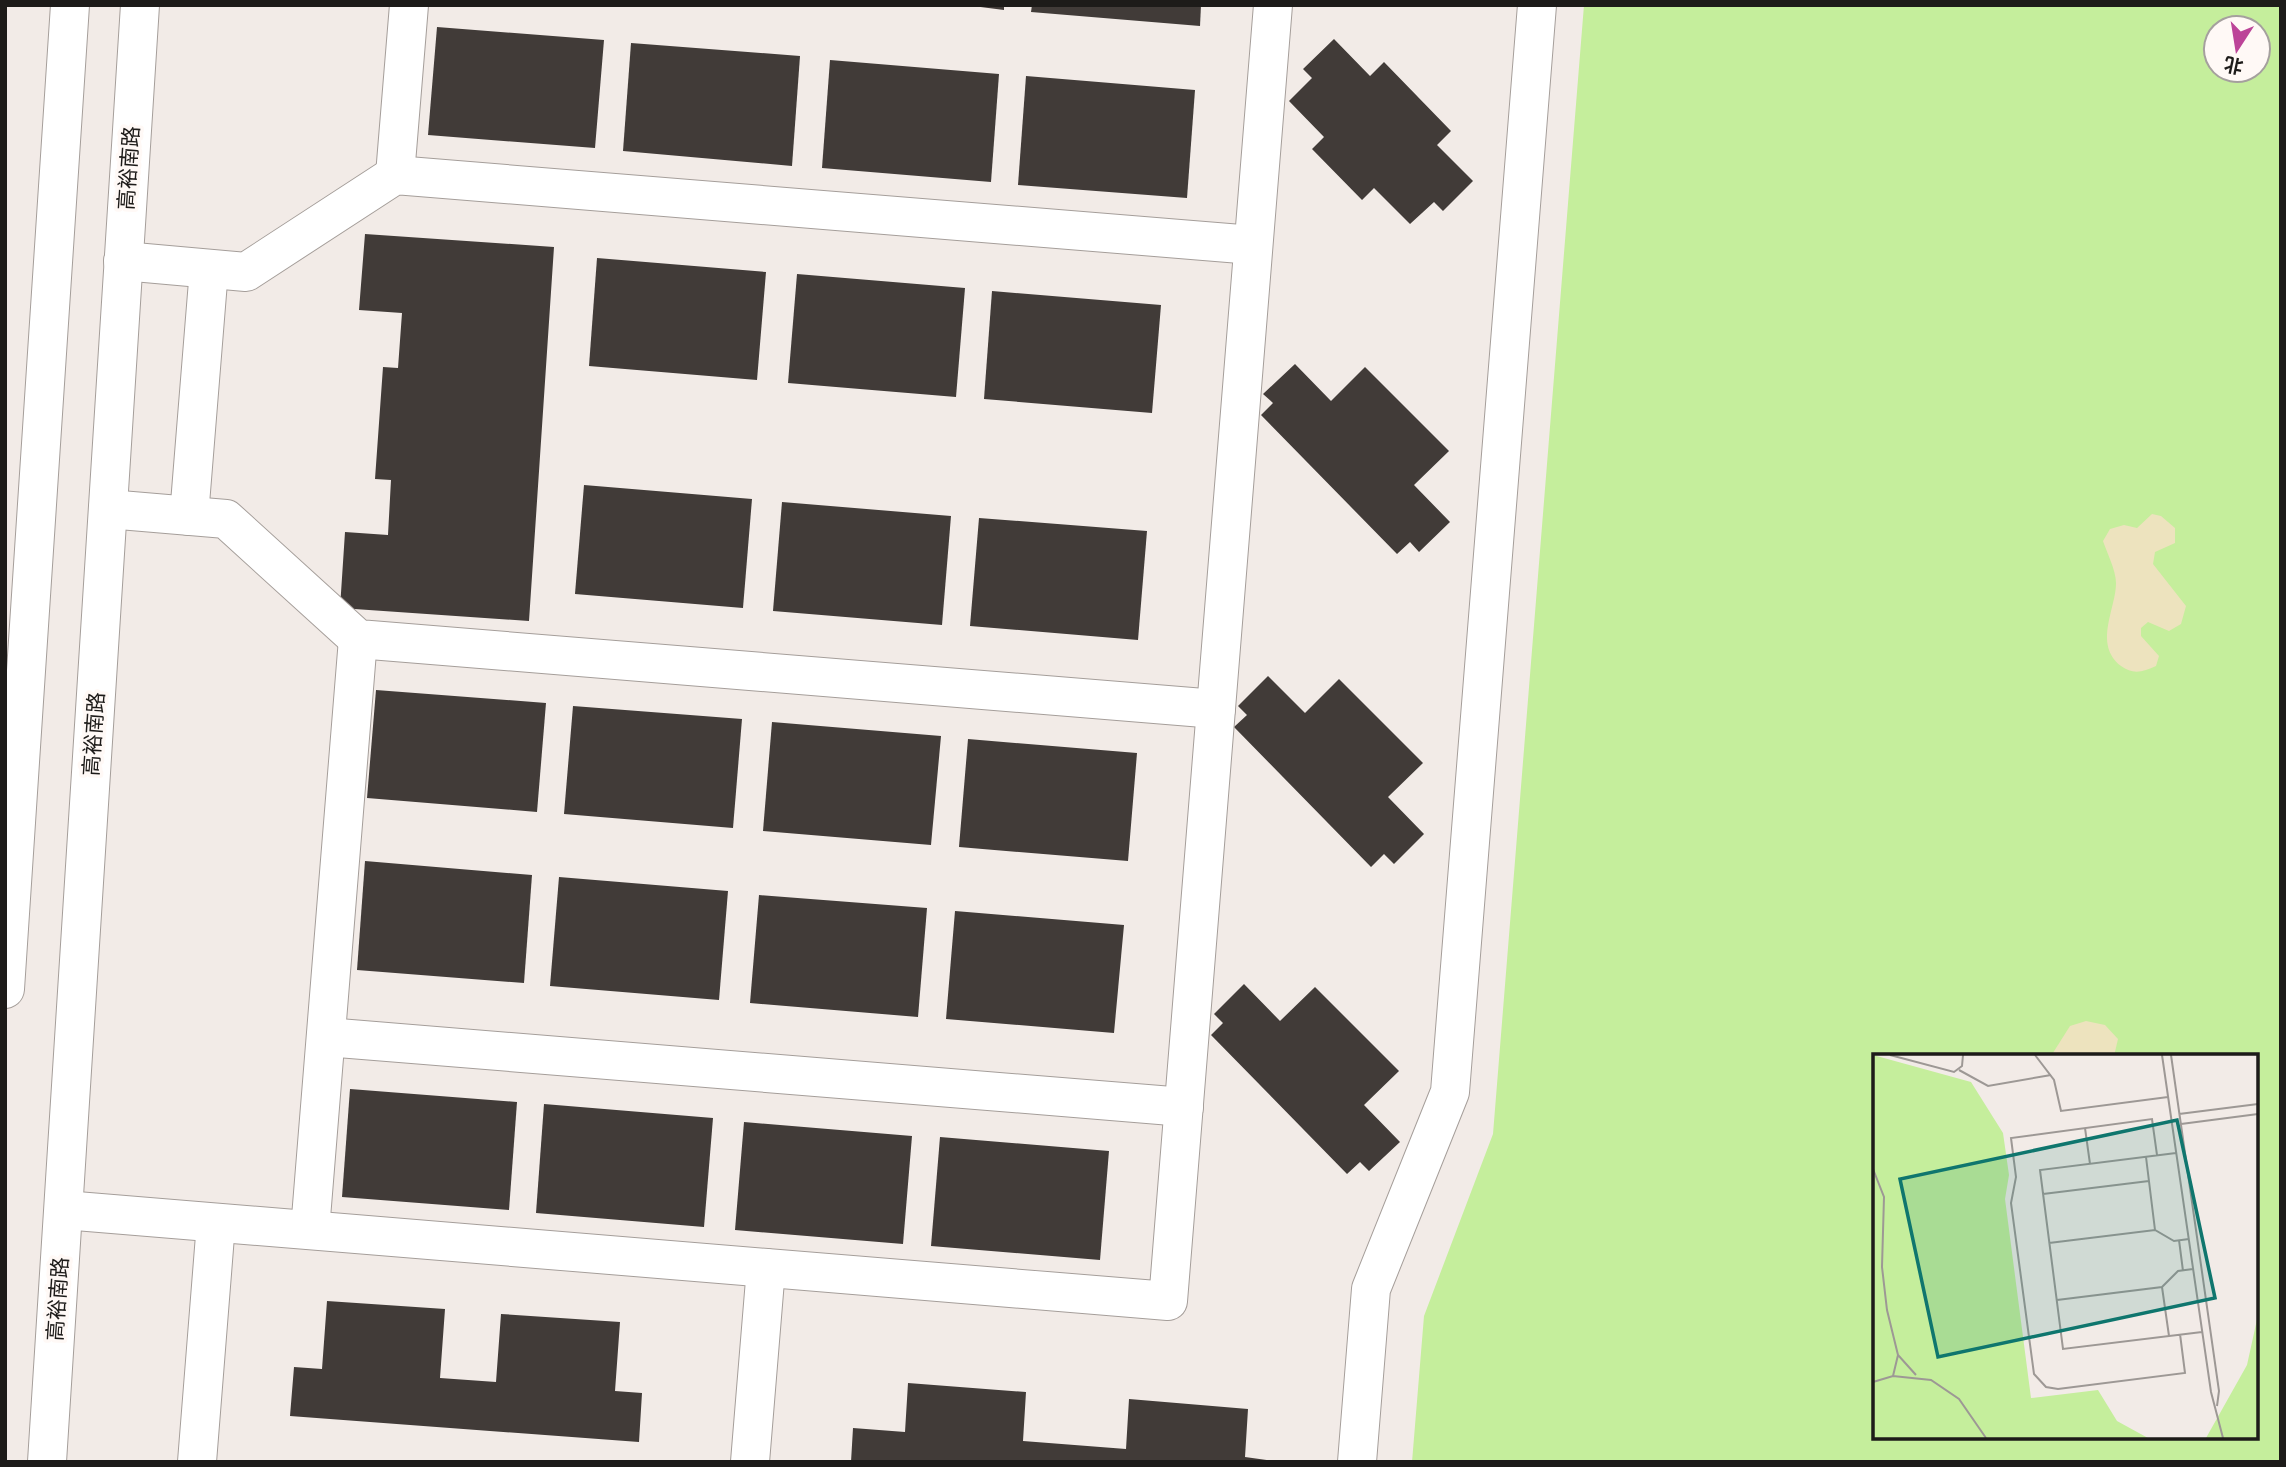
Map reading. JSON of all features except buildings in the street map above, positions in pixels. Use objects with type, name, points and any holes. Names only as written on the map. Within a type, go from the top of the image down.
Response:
[{"type":"street","points":[[5,989],[70,5]]},
{"type":"street","name":"高裕南路","points":[[47,1462],[140,5]]},
{"type":"street","points":[[395,175],[409,5]]},
{"type":"street","points":[[64,1210],[1168,1301],[1273,5]]},
{"type":"street","points":[[1357,1462],[1371,1289],[1450,1092],[1537,5]]},
{"type":"street","points":[[124,261],[246,272],[395,175],[1253,245]]},
{"type":"street","points":[[189,516],[209,269]]},
{"type":"street","points":[[108,509],[226,519],[358,639],[1216,709]]},
{"type":"street","points":[[310,1230],[358,639]]},
{"type":"street","points":[[326,1037],[1184,1107]]},
{"type":"street","points":[[197,1462],[216,1223]]},
{"type":"street","points":[[750,1462],[766,1268]]},
{"type":"green space","points":[[1584,5],[2281,5],[2281,1462],[1412,1462],[1424,1316],[1493,1134]]},
{"type":"sand","points":[[2152,514],[2161,516],[2175,528],[2175,543],[2155,552],[2153,564],[2186,606],[2181,624],[2169,631],[2148,622],[2141,628],[2141,636],[2159,656],[2156,666],[2134,672],[2121,666],[2108,647],[2108,626],[2116,578],[2103,541],[2110,529],[2124,525],[2137,528]]},
{"type":"sand","points":[[2086,1021],[2105,1025],[2118,1039],[2114,1054],[2052,1054],[2070,1026]]}]
